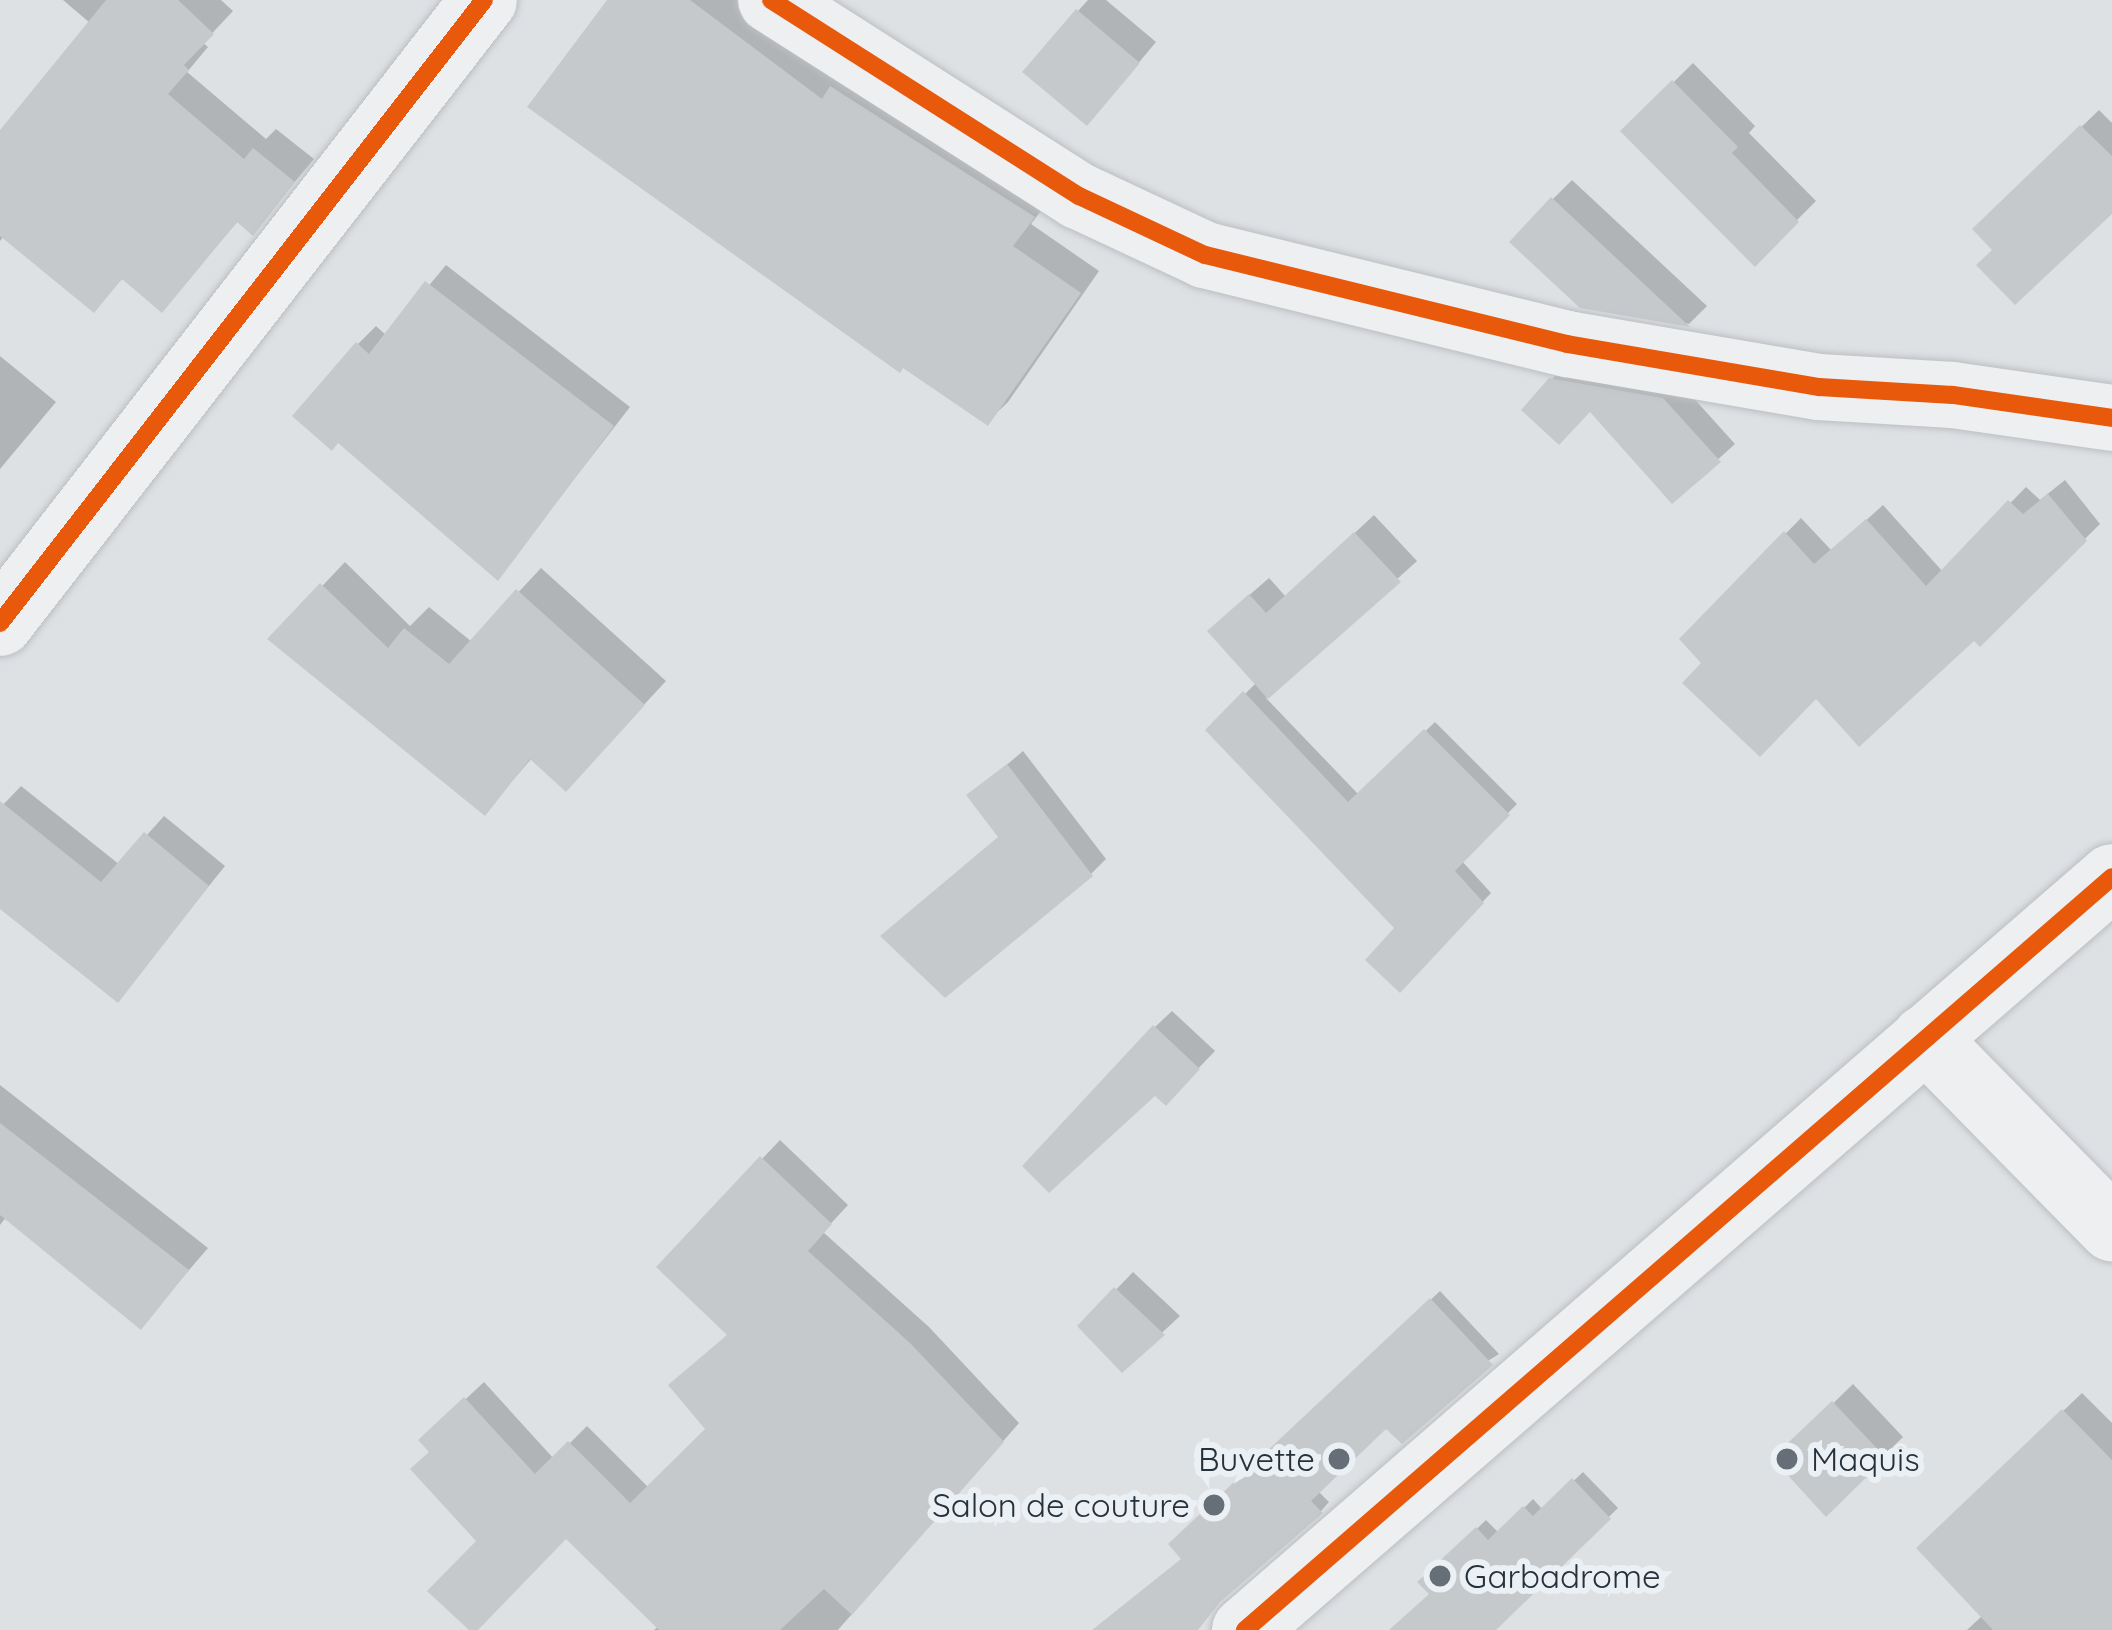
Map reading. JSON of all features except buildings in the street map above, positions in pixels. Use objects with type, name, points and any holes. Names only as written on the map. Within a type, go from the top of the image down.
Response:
[{"type":"street","points":[[0,623],[484,0]]},
{"type":"street","points":[[771,0],[1079,196],[1205,255],[1590,348],[1819,388],[1953,395],[2112,418]]},
{"type":"street","points":[[1267,1629],[1924,1038],[2112,877]]},
{"type":"street","points":[[1924,1038],[2112,1228]]},
{"type":"cycle path","points":[[0,623],[484,0]]},
{"type":"cycle path","points":[[771,0],[1079,196],[1205,255],[1567,344],[1819,387],[1953,395],[2112,418]]},
{"type":"cycle path","points":[[1245,1630],[2112,877]]},
{"type":"place","name":"Buvette","points":[[1339,1459]]},
{"type":"place","name":"Maquis","points":[[1787,1459]]},
{"type":"place","name":"Salon de couture","points":[[1214,1505]]},
{"type":"place","name":"Garbadrome","points":[[1440,1576]]}]
